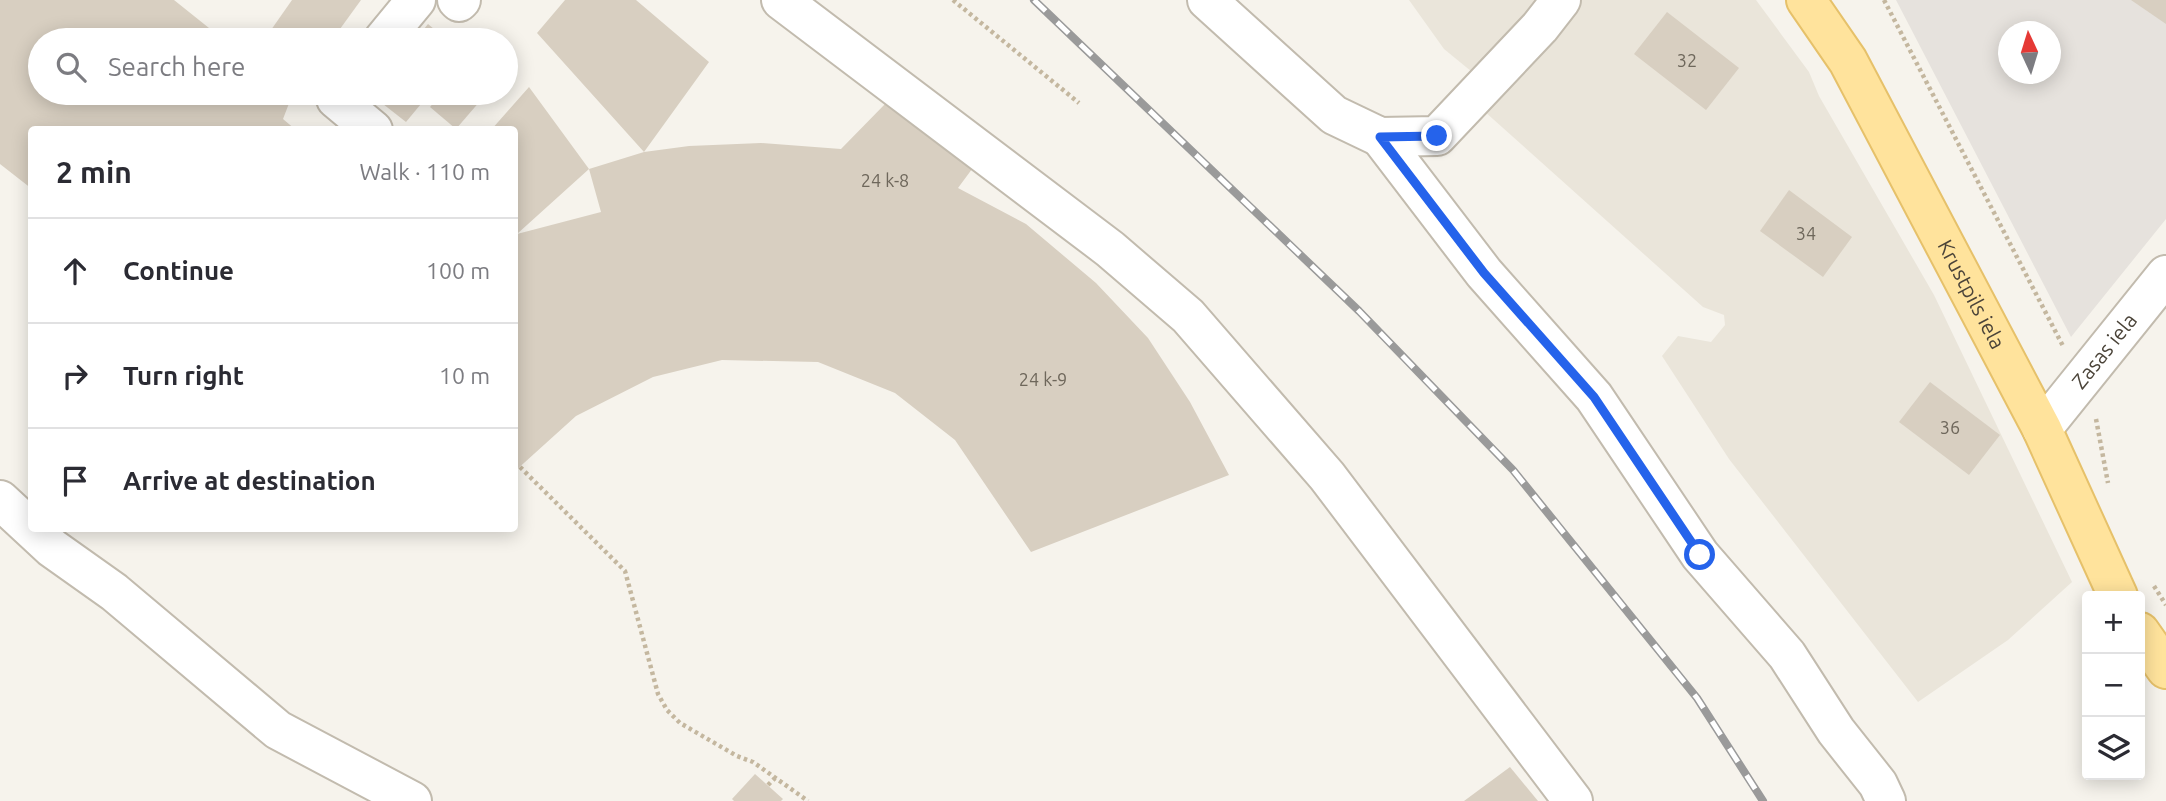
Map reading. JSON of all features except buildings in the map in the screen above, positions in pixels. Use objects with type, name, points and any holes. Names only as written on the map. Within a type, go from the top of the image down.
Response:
[{"type":"main road","name":"Krustpils iela","points":[[1807,0],[1848,61],[2042,429],[2135,589]]},
{"type":"main road","points":[[2145,639],[2166,668]]},
{"type":"street","points":[[393,28],[415,0]]},
{"type":"street","points":[[780,0],[1110,249],[1188,316],[1328,476],[1573,801]]},
{"type":"street","points":[[1207,0],[1334,115],[1380,137],[1437,136],[1540,27],[1561,0]]},
{"type":"street","points":[[343,105],[368,126]]},
{"type":"street","points":[[1380,137],[1484,273],[1594,397],[1700,555],[1787,655],[1836,731],[1878,784],[1886,801]]},
{"type":"street","name":"Zasas iela","points":[[2042,429],[2166,275]]},
{"type":"street","points":[[0,500],[28,526]]},
{"type":"street","points":[[35,532],[52,548],[114,592],[278,730],[412,801]]},
{"type":"path","points":[[953,0],[1079,103]]},
{"type":"path","points":[[1884,0],[2080,380],[2098,424],[2109,489]]},
{"type":"path","points":[[520,467],[625,571],[657,694],[667,709],[680,723],[737,756],[753,762],[808,801]]},
{"type":"path","points":[[2135,589],[2166,605]]},
{"type":"path","points":[[768,785],[775,778]]},
{"type":"shaded area","points":[[1409,0],[1540,0],[1477,76],[1444,49]]},
{"type":"shaded area","points":[[1570,0],[1756,0],[1809,72],[1819,96],[1934,295],[2072,582],[2008,640],[1918,702],[1729,459],[1662,356],[1678,336],[1711,342],[1725,325],[1724,315],[1703,307],[1484,111]]},
{"type":"shaded area","points":[[1896,0],[2166,0],[2166,219],[2071,337]]},
{"type":"railway","points":[[1034,0],[1359,311],[1513,470],[1697,698],[1763,801]]},
{"type":"route","points":[[1437,136],[1380,137],[1484,273],[1594,397],[1700,555]]}]
